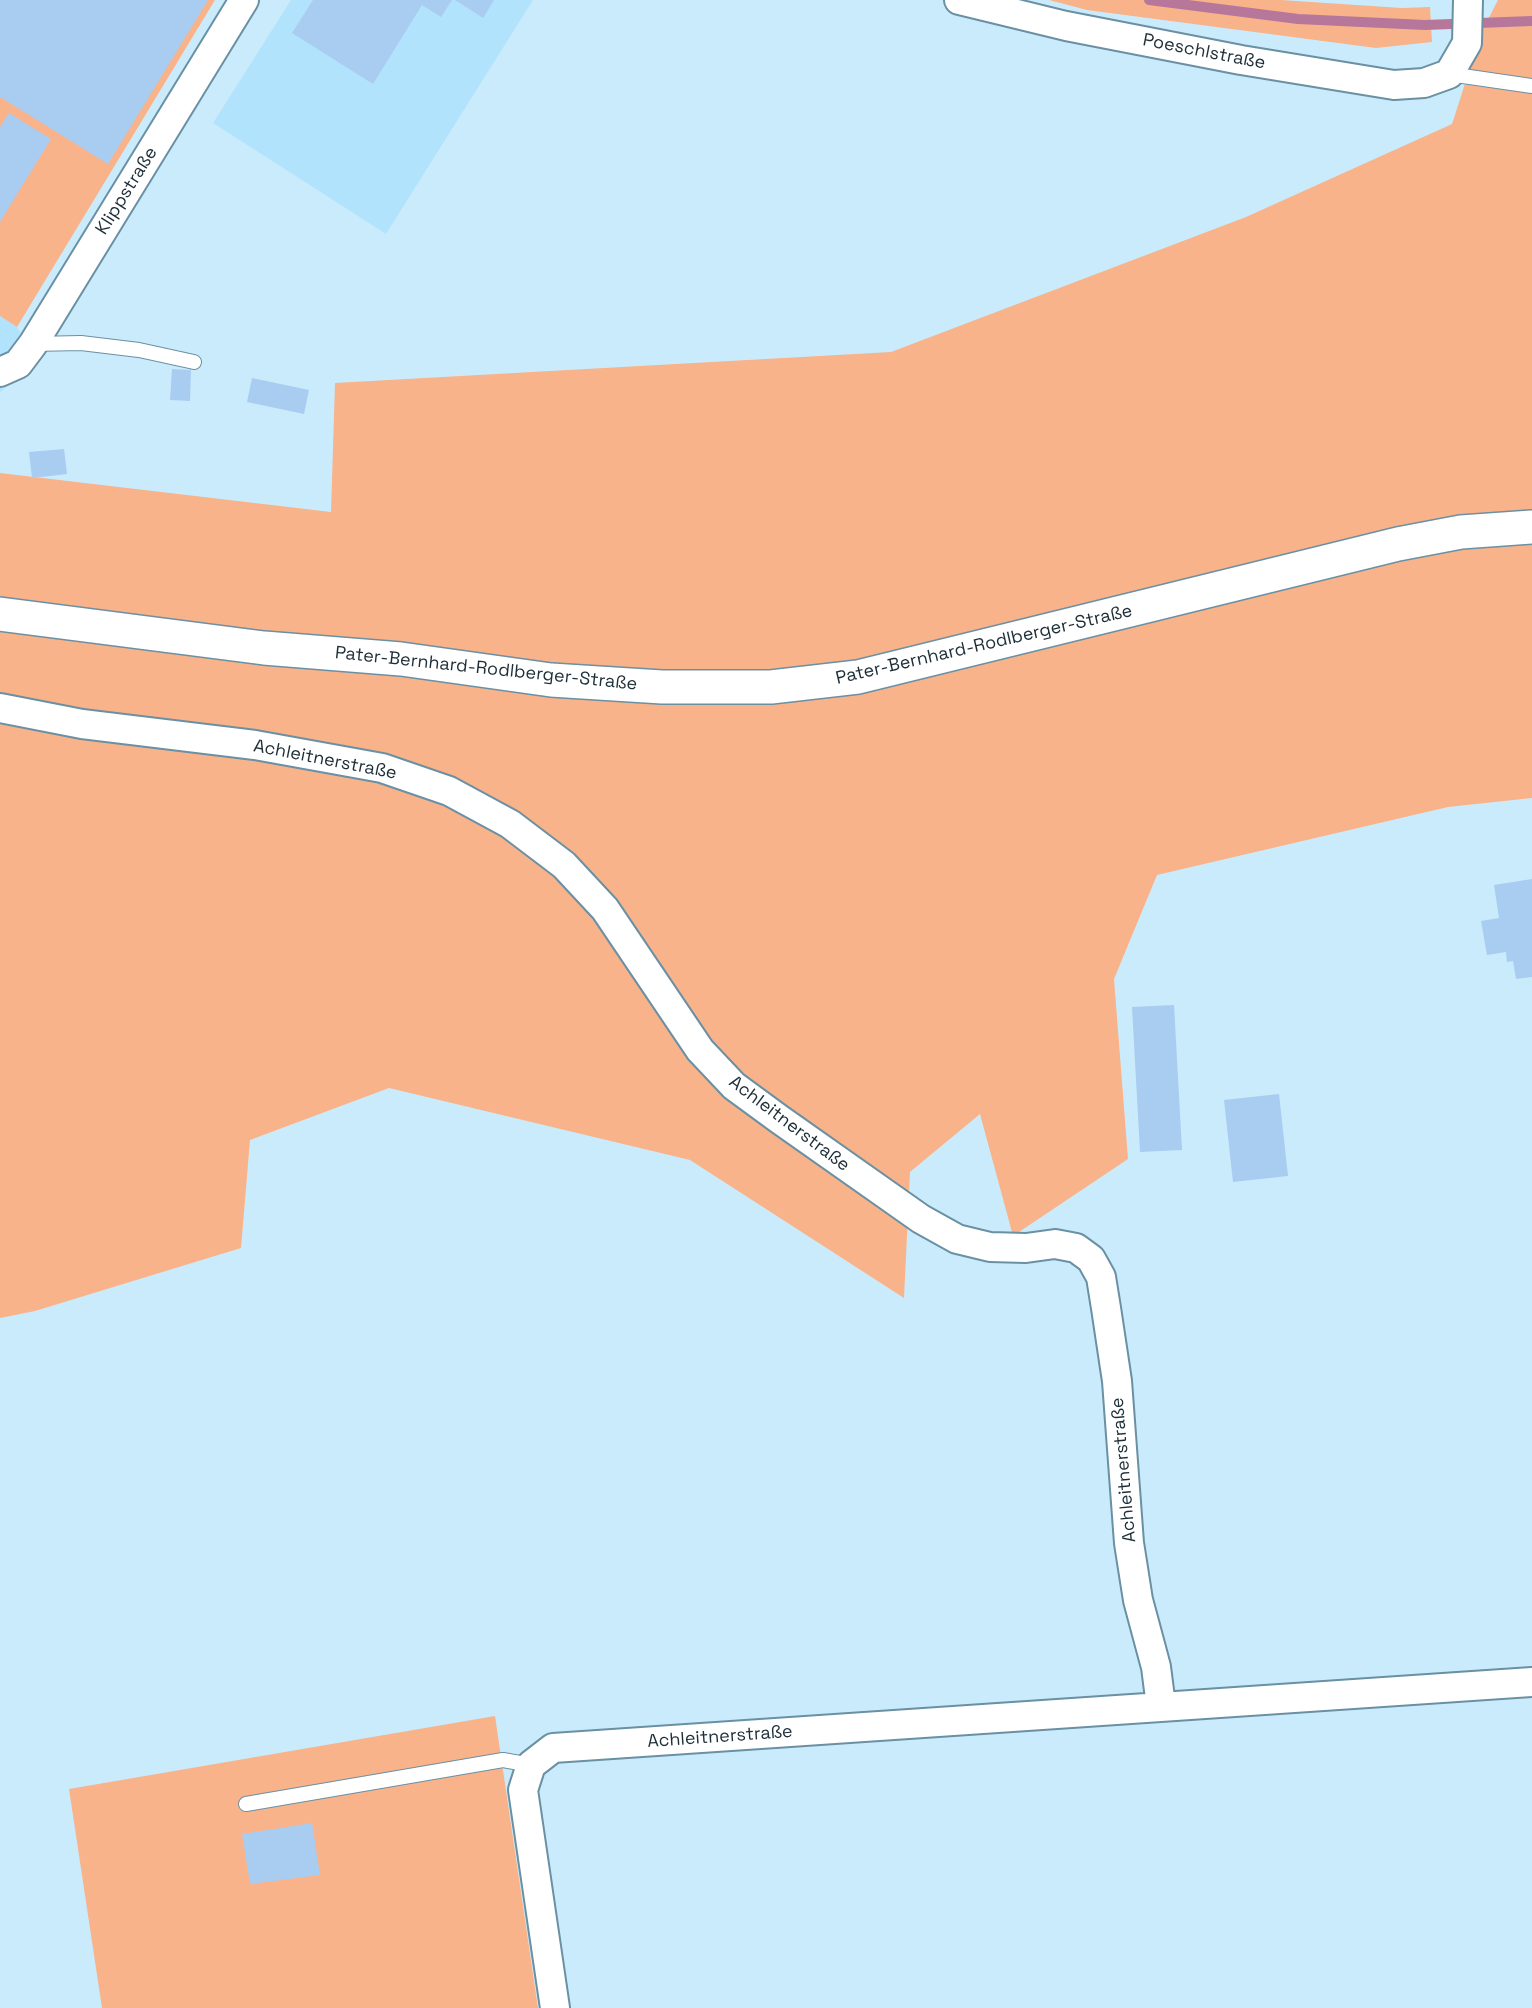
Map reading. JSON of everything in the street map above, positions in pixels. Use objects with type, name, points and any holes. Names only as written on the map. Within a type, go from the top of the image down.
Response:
[{"type":"main road","name":"Pater-Bernhard-Rodlberger-Straße","points":[[0,614],[264,648],[401,659],[551,680],[662,687],[771,687],[858,677],[1398,544],[1461,532],[1532,527]]},
{"type":"street","name":"Klippstraße","points":[[0,372],[18,364],[33,344],[244,0]]},
{"type":"street","name":"Poeschlstraße","points":[[959,0],[1066,26],[1241,60],[1394,85],[1424,83],[1449,74]]},
{"type":"street","points":[[1449,74],[1467,44],[1468,3]]},
{"type":"street","name":"Achleitnerstraße","points":[[0,708],[82,724],[255,745],[382,768],[449,792],[510,824],[564,865],[605,909],[700,1050],[734,1086],[779,1119],[921,1219],[957,1239],[990,1247],[1026,1248],[1056,1244],[1076,1248],[1091,1258],[1101,1277],[1106,1308],[1117,1380],[1129,1543],[1138,1600],[1156,1667],[1161,1706]]},
{"type":"street","name":"Achleitnerstraße","points":[[531,1765],[553,1748],[1532,1682]]},
{"type":"street","points":[[531,1765],[523,1790],[555,2008]]},
{"type":"lane","points":[[1449,74],[1532,86]]},
{"type":"lane","points":[[33,344],[104,346],[139,350],[194,362]]},
{"type":"lane","points":[[246,1804],[503,1760],[531,1765]]},
{"type":"shaded area","points":[[0,0],[215,0],[17,327],[0,316]]},
{"type":"shaded area","points":[[291,0],[533,0],[386,234],[213,123]]},
{"type":"shaded area","points":[[1049,0],[1281,0],[1402,8],[1430,7],[1432,42],[1376,48],[1087,10]]},
{"type":"shaded area","points":[[1498,0],[1532,0],[1532,798],[1448,807],[1157,875],[1114,979],[1128,1159],[1013,1236],[980,1114],[910,1172],[904,1298],[690,1160],[389,1088],[250,1140],[241,1248],[35,1311],[0,1318],[0,473],[331,512],[335,383],[891,352],[1246,217],[1452,124],[1482,31]]},
{"type":"shaded area","points":[[0,316],[17,327],[38,361],[0,392]]},
{"type":"shaded area","points":[[495,1716],[538,2008],[102,2008],[69,1789]]},
{"type":"building","points":[[0,0],[208,0],[108,164],[0,97]]},
{"type":"building","points":[[313,0],[452,0],[441,17],[422,5],[373,84],[292,33]]},
{"type":"building","points":[[455,0],[494,0],[483,18]]},
{"type":"building","points":[[9,113],[51,139],[0,222],[0,127]]},
{"type":"building","points":[[172,369],[191,370],[190,401],[170,400]]},
{"type":"building","points":[[252,378],[309,390],[304,414],[247,402]]},
{"type":"building","points":[[64,449],[67,474],[32,478],[29,452]]},
{"type":"building","points":[[1532,879],[1532,977],[1516,979],[1513,961],[1507,962],[1506,952],[1487,955],[1481,921],[1499,918],[1494,885]]},
{"type":"building","points":[[1174,1005],[1182,1150],[1140,1152],[1132,1007]]},
{"type":"building","points":[[1279,1094],[1288,1176],[1233,1182],[1224,1100]]},
{"type":"building","points":[[312,1823],[320,1875],[250,1884],[242,1834]]},
{"type":"waterway","points":[[1149,0],[1298,19],[1425,25],[1532,21]]}]
